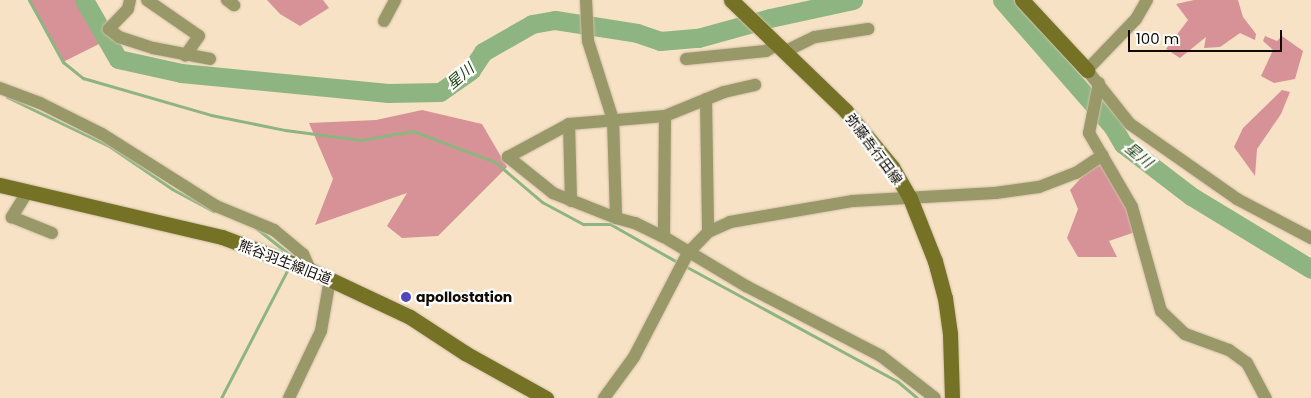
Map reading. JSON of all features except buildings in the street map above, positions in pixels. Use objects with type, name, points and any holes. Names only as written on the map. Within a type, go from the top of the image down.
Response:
[{"type":"street","points":[[130,0],[128,9],[109,29],[119,37],[185,56],[210,60]]},
{"type":"street","points":[[147,0],[199,36],[185,56]]},
{"type":"street","points":[[384,21],[396,0]]},
{"type":"street","points":[[1022,0],[1087,70],[1130,124],[1175,158],[1266,216],[1311,238]]},
{"type":"street","points":[[1087,70],[1136,19],[1147,0]]},
{"type":"street","name":"弥藤吾行田線","points":[[732,1],[779,44],[871,140],[910,198],[935,261],[945,298],[950,334],[952,398]]},
{"type":"street","points":[[587,5],[588,41],[613,120],[616,218]]},
{"type":"street","points":[[686,59],[766,51],[779,44],[868,30]]},
{"type":"street","points":[[1099,84],[1089,133],[1132,207],[1161,311],[1185,334],[1229,350],[1247,363],[1266,398]]},
{"type":"street","points":[[755,85],[706,99],[665,116],[569,124],[508,157],[553,194],[616,218],[635,223],[664,237],[688,253],[881,356],[935,398]]},
{"type":"street","points":[[0,88],[40,103],[102,134],[216,206],[274,230],[303,254],[297,266]]},
{"type":"street","points":[[706,99],[708,232]]},
{"type":"street","points":[[664,237],[665,116]]},
{"type":"street","points":[[569,124],[571,201]]},
{"type":"street","points":[[604,398],[634,357],[688,253],[708,232],[730,222],[853,202],[995,194],[1039,187],[1076,173],[1103,155]]},
{"type":"street","name":"熊谷羽生線旧道","points":[[0,185],[222,237],[297,266],[330,279],[410,317],[465,354],[546,398]]},
{"type":"street","points":[[28,191],[12,217],[52,232]]},
{"type":"street","points":[[288,398],[320,331],[330,279]]},
{"type":"shaded area","points":[[29,0],[84,0],[107,40],[63,62]]},
{"type":"shaded area","points":[[267,0],[323,0],[329,8],[300,26],[280,14]]},
{"type":"shaded area","points":[[1194,0],[1238,0],[1243,17],[1256,34],[1255,40],[1240,33],[1220,47],[1204,48],[1206,37],[1180,58],[1166,49],[1188,20],[1176,4]]},
{"type":"shaded area","points":[[1265,36],[1277,41],[1282,36],[1303,51],[1295,79],[1274,83],[1261,76],[1273,50],[1263,41]]},
{"type":"shaded area","points":[[1282,90],[1290,92],[1281,114],[1257,149],[1255,176],[1234,147],[1243,128]]},
{"type":"shaded area","points":[[422,110],[482,124],[507,167],[438,236],[402,238],[387,226],[407,193],[315,225],[333,179],[309,123],[376,120]]},
{"type":"shaded area","points":[[1099,158],[1138,231],[1109,241],[1117,257],[1078,257],[1067,238],[1078,209],[1070,190]]},
{"type":"waterway","points":[[29,0],[63,62],[83,78],[211,115],[285,130],[361,140],[413,131],[495,162],[542,202],[583,224],[610,224],[679,263]]},
{"type":"waterway","name":"星川","points":[[84,0],[118,59],[181,73],[388,93],[440,92],[471,70],[483,52],[532,24],[555,20],[637,33],[660,41],[698,38],[770,18],[853,0]]},
{"type":"waterway","name":"星川","points":[[1002,0],[1113,127],[1123,144],[1191,196],[1311,269]]},
{"type":"waterway","points":[[7,97],[109,146],[172,189],[213,211]]},
{"type":"waterway","points":[[256,228],[290,255]]},
{"type":"waterway","points":[[685,266],[897,381],[917,398]]},
{"type":"waterway","points":[[221,398],[289,267]]},
{"type":"place","name":"apollostation","points":[[406,297]]}]
